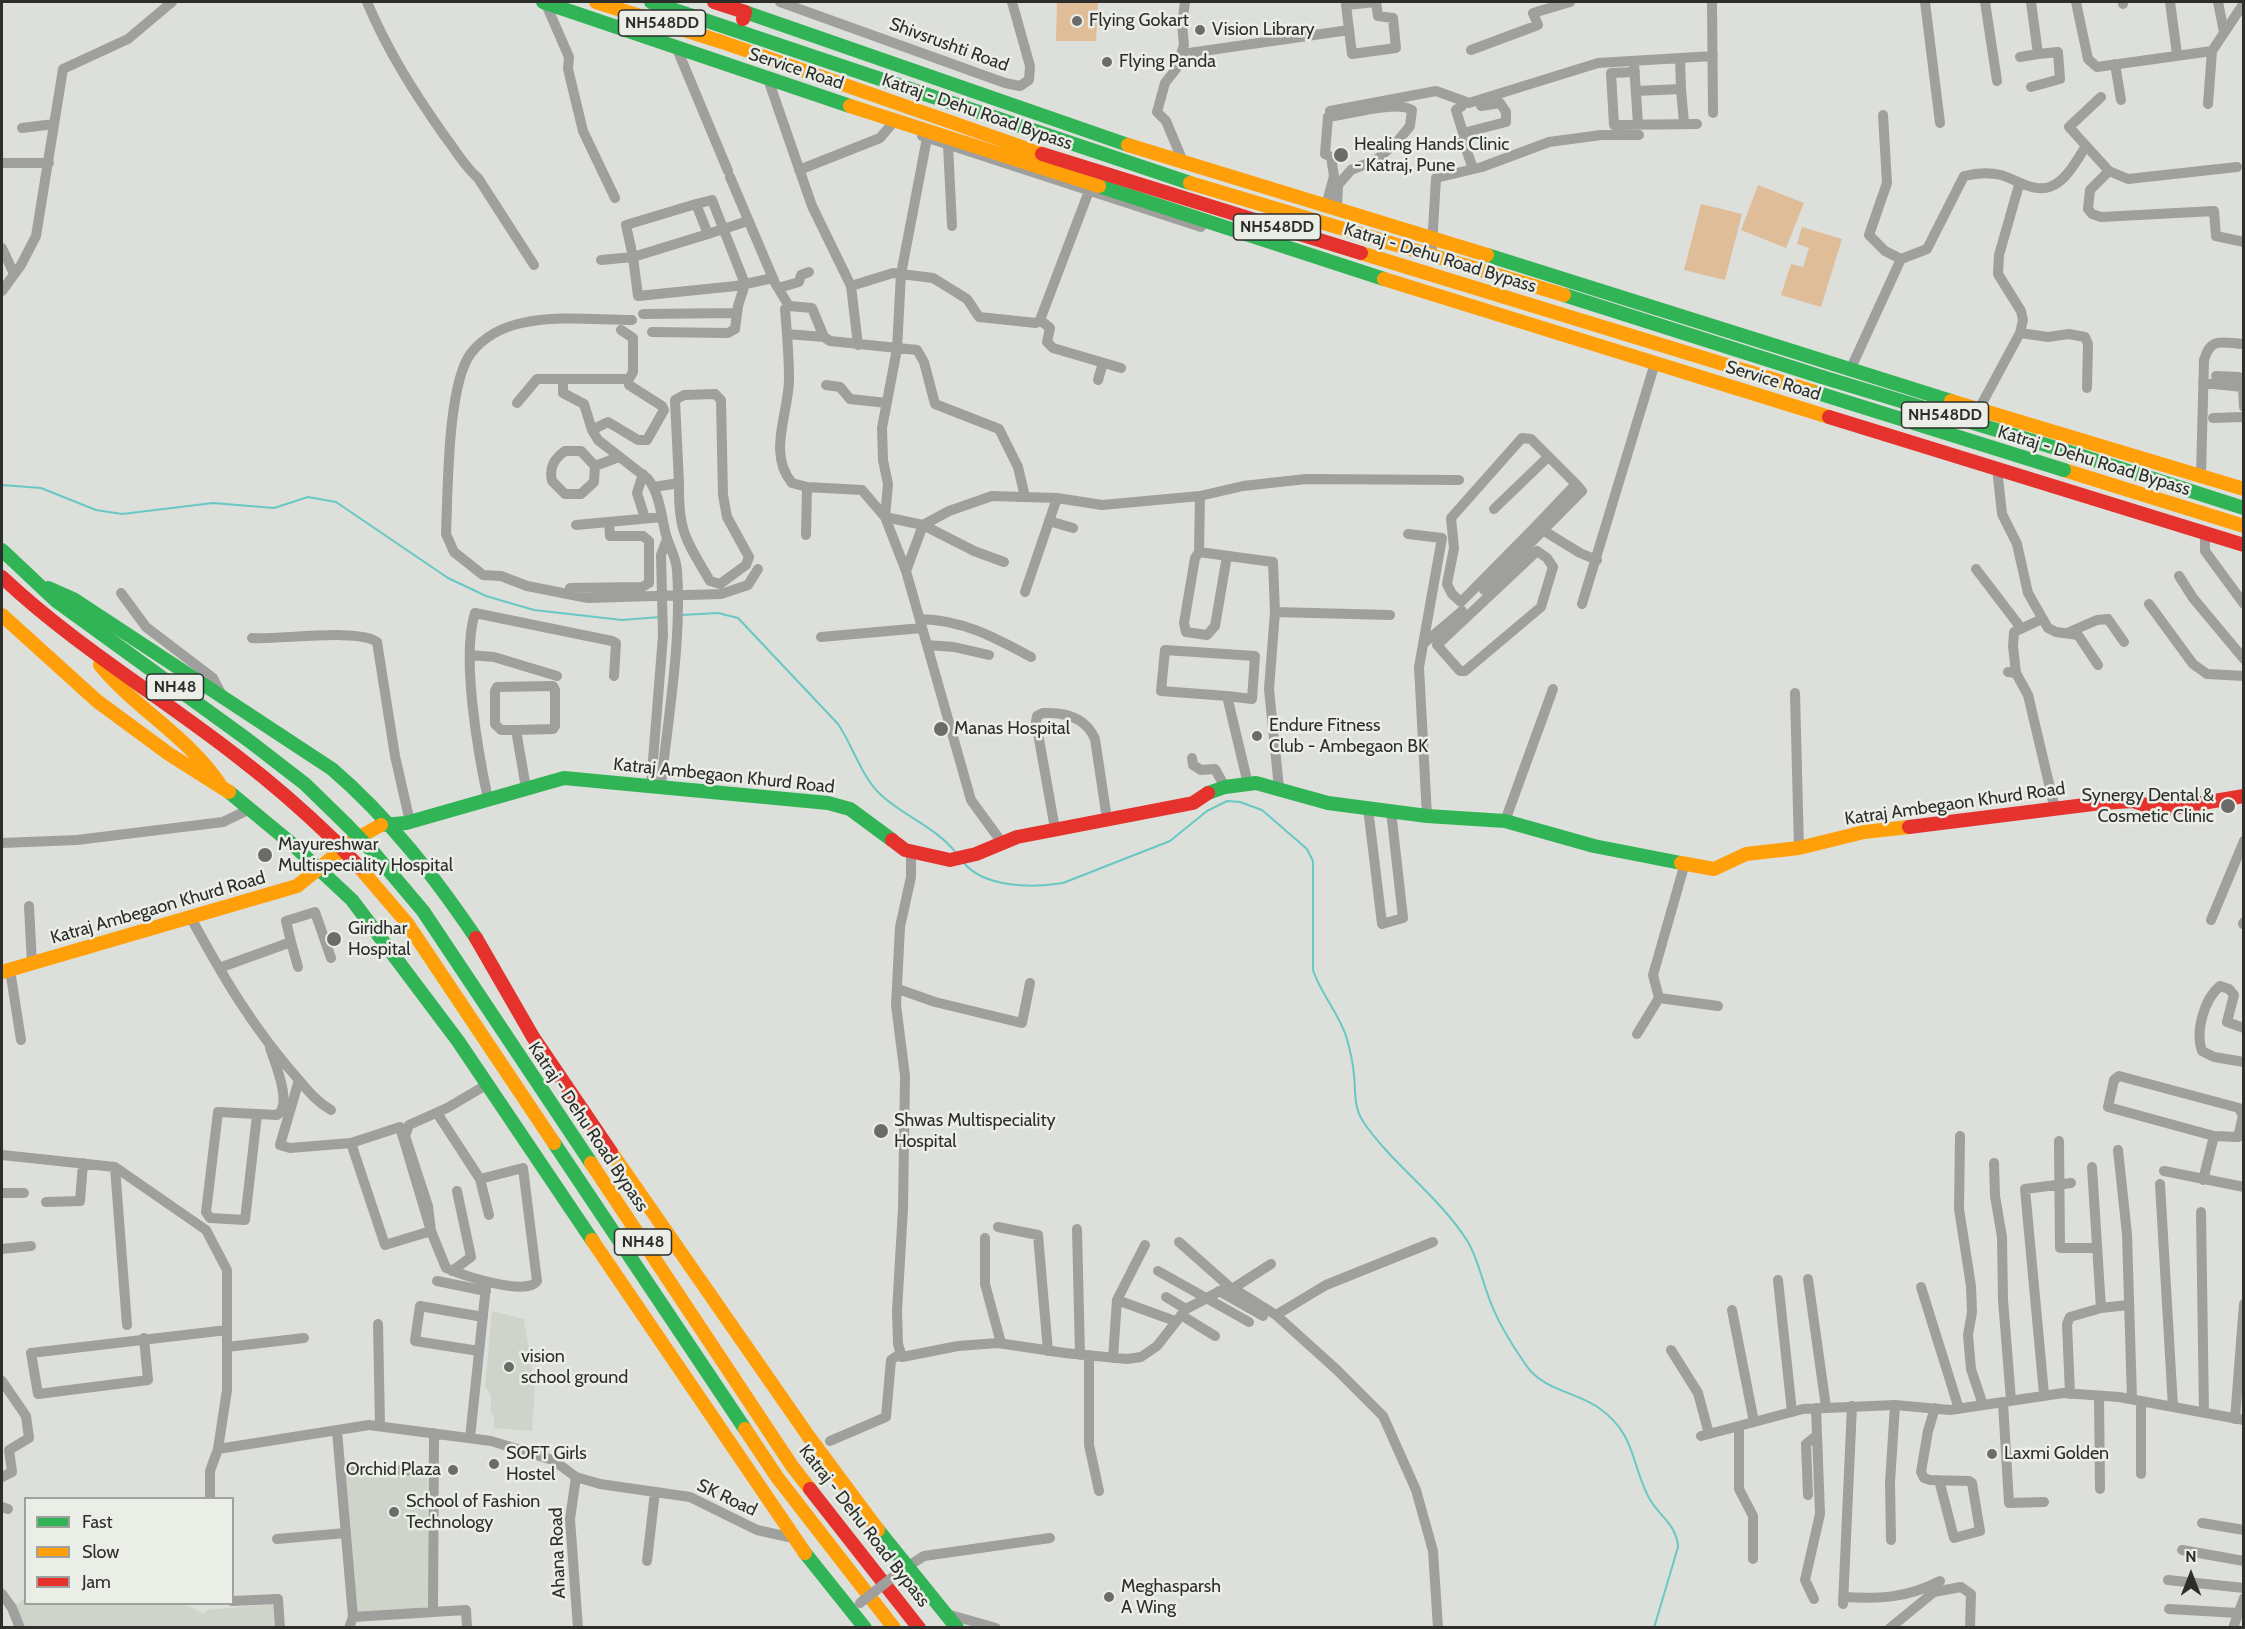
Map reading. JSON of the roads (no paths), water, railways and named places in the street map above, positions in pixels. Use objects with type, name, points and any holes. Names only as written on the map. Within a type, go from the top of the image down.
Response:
[{"type":"main road","name":"Service Road","points":[[544,2],[677,49],[728,62],[768,79],[1292,250],[1655,363],[1960,453],[1997,468],[2244,545]]},
{"type":"main road","name":"Katraj - Dehu Road Bypass","points":[[596,2],[727,44],[1047,156],[2244,526]]},
{"type":"main road","name":"Katraj - Dehu Road Bypass","points":[[651,2],[1180,180],[1432,247],[1822,377],[2244,508]]},
{"type":"main road","points":[[714,2],[744,16],[1184,164],[1332,207],[1432,247],[1756,338],[1851,368],[1972,412],[2244,489]]},
{"type":"main road","points":[[1180,180],[1184,164]]},
{"type":"main road","points":[[1292,250],[1297,233]]},
{"type":"main road","points":[[1751,353],[1756,338]]},
{"type":"main road","points":[[2187,526],[2203,514]]},
{"type":"main road","name":"NH48","points":[[2,550],[38,584]]},
{"type":"main road","name":"NH48","points":[[2,577],[42,615],[89,650]]},
{"type":"main road","name":"Katraj - Dehu Road Bypass","points":[[38,584],[82,621],[258,747],[305,784],[374,853],[423,911],[792,1466],[919,1628]]},
{"type":"main road","points":[[38,584],[75,600],[181,672],[332,769],[360,794],[403,839],[431,872],[487,953],[533,1037],[809,1437],[903,1569],[947,1614],[957,1628]]},
{"type":"main road","points":[[2,615],[97,701],[170,754],[221,786],[250,809],[320,871],[363,915],[431,1003],[488,1084],[793,1538],[855,1607],[865,1628]]},
{"type":"main road","name":"Katraj - Dehu Road Bypass","points":[[89,650],[237,756],[291,799],[335,841],[407,923],[777,1477],[894,1628]]},
{"type":"main road","points":[[89,650],[111,682],[134,704],[185,742],[212,770],[221,786]]},
{"type":"main road","name":"Katraj Ambegaon Khurd Road","points":[[6,971],[297,886],[320,871],[363,834],[386,823],[410,822],[564,778],[828,803],[850,809],[911,852],[950,860],[976,854],[1017,837],[1193,803],[1212,791],[1248,784],[1279,788],[1328,803],[1427,816],[1504,821],[1594,846],[1714,869],[1746,854],[1799,848],[1864,832],[2133,801],[2161,810],[2244,796]]},
{"type":"street","points":[[367,2],[395,63],[423,108],[465,166],[478,178],[534,265]]},
{"type":"street","points":[[544,2],[569,57],[570,79],[583,131],[615,198]]},
{"type":"street","name":"Shivsrushti Road","points":[[780,2],[1005,83],[1020,86],[1029,80],[1030,66],[1011,2]]},
{"type":"street","points":[[1184,164],[1166,121],[1157,112],[1165,83],[1176,69],[1182,54],[1185,2]]},
{"type":"street","points":[[1376,2],[1378,16],[1393,18],[1396,48],[1352,54],[1349,30],[1346,5],[1376,2]]},
{"type":"street","points":[[1471,50],[1538,25],[1533,13],[1570,2]]},
{"type":"street","points":[[1712,2],[1713,113]]},
{"type":"street","points":[[1924,2],[1940,123]]},
{"type":"street","points":[[1985,2],[1997,81]]},
{"type":"street","points":[[2031,2],[2038,54]]},
{"type":"street","points":[[2076,2],[2085,48],[2091,65],[2097,67],[2177,54],[2212,51]]},
{"type":"street","points":[[2170,2],[2177,54]]},
{"type":"street","points":[[2218,2],[2224,32]]},
{"type":"street","points":[[2,291],[36,236],[63,69],[128,39],[170,3]]},
{"type":"street","points":[[2208,104],[2212,51],[2244,3]]},
{"type":"street","points":[[1182,54],[1349,30]]},
{"type":"street","points":[[677,49],[776,283],[789,306],[812,308],[824,337]]},
{"type":"street","points":[[2020,57],[2058,52],[2062,77],[2031,87]]},
{"type":"street","points":[[1638,130],[1614,125],[1611,73],[1634,66],[1680,58],[1713,56]]},
{"type":"street","points":[[1680,58],[1684,123]]},
{"type":"street","points":[[1330,111],[1436,91],[1463,104],[1473,108],[1500,103],[1506,112],[1506,122],[1463,133],[1456,110],[1463,104],[1598,63],[1634,66]]},
{"type":"street","points":[[2115,64],[2121,100]]},
{"type":"street","points":[[1634,66],[1638,130]]},
{"type":"street","points":[[768,79],[812,206],[851,286],[858,345]]},
{"type":"street","points":[[1636,91],[1682,89]]},
{"type":"street","points":[[2101,97],[2069,127],[2109,171],[2128,179],[2237,166]]},
{"type":"street","points":[[1390,106],[1407,107],[1412,110],[1410,126],[1397,142],[1376,160],[1351,170],[1338,185],[1332,207],[1334,168],[1331,157],[1325,154],[1328,117],[1390,106]]},
{"type":"street","name":"Service Road","points":[[855,107],[859,114],[1089,191],[1256,244],[1274,243]]},
{"type":"street","points":[[1883,115],[1887,183],[1869,236],[1885,251],[1901,259]]},
{"type":"street","points":[[1432,247],[1436,178],[1473,169],[1550,142],[1697,123]]},
{"type":"street","points":[[22,128],[54,124]]},
{"type":"street","points":[[799,170],[880,138],[891,125]]},
{"type":"street","points":[[885,517],[888,484],[883,460],[882,429],[897,349],[901,274],[927,138]]},
{"type":"street","points":[[1463,140],[1473,169]]},
{"type":"street","points":[[948,145],[952,226]]},
{"type":"street","points":[[1851,368],[1901,259],[1927,249],[1964,176],[1978,173],[1999,174],[2019,185],[2044,188],[2055,185],[2069,171],[2086,146]]},
{"type":"street","points":[[2,163],[49,163]]},
{"type":"street","points":[[2109,171],[2090,190],[2088,209],[2092,214],[2101,217],[2214,211],[2216,236],[2244,242]]},
{"type":"street","points":[[1972,412],[2020,333],[2023,320],[2021,311],[1998,274],[1999,255],[2019,185]]},
{"type":"street","points":[[851,286],[889,274],[933,278],[967,299],[979,317],[1036,323],[1040,320],[1089,191]]},
{"type":"street","points":[[651,332],[728,333],[735,329],[745,284],[712,200],[626,225],[638,296],[745,284],[799,282],[801,275],[809,272]]},
{"type":"street","points":[[696,204],[708,234]]},
{"type":"street","points":[[601,260],[633,257],[748,221]]},
{"type":"street","points":[[2,248],[14,274]]},
{"type":"street","points":[[785,309],[789,379],[782,419],[784,471],[792,483],[807,487],[862,490],[885,517],[906,571],[971,800],[1003,844]]},
{"type":"street","points":[[643,314],[737,313]]},
{"type":"street","points":[[632,320],[522,322],[495,332],[470,354],[456,394],[446,534],[454,552],[483,575],[501,576],[527,586],[578,597],[663,601],[721,594],[748,585],[758,569]]},
{"type":"street","points":[[1040,320],[1050,328],[1047,342],[1050,345],[1120,368]]},
{"type":"street","points":[[517,403],[537,379],[632,377],[633,338],[621,330]]},
{"type":"street","points":[[2020,333],[2048,337],[2069,334],[2085,337],[2088,344],[2087,388]]},
{"type":"street","points":[[787,334],[824,337],[858,345],[917,350],[924,362],[934,404],[999,429],[1018,467],[1024,497]]},
{"type":"street","points":[[2201,475],[2204,360],[2207,348],[2215,342],[2244,344]]},
{"type":"street","points":[[1098,380],[1103,363]]},
{"type":"street","points":[[1582,604],[1597,560],[1616,485],[1655,363]]},
{"type":"street","points":[[2216,376],[2239,377],[2243,381],[2244,407]]},
{"type":"street","points":[[563,379],[562,393],[584,404],[592,430],[604,446],[643,474],[654,487],[667,539],[675,556],[677,600],[669,636],[656,786]]},
{"type":"street","points":[[2203,383],[2243,387]]},
{"type":"street","points":[[826,385],[840,387],[850,399],[887,403]]},
{"type":"street","points":[[592,430],[608,422],[638,440],[647,440],[664,410],[662,406],[629,386]]},
{"type":"street","points":[[715,394],[721,400],[723,495],[727,517],[749,557],[746,565],[720,584],[710,581],[682,533],[678,514],[679,483],[675,400],[684,395],[715,394]]},
{"type":"street","points":[[2213,418],[2244,417]]},
{"type":"street","points":[[1423,644],[1466,606],[1537,551],[1551,562],[1553,572],[1541,607],[1461,672],[1437,645],[1466,606],[1539,529],[1582,491],[1531,439],[1522,438],[1452,518],[1454,548],[1447,584],[1452,594],[1466,606]]},
{"type":"street","points":[[565,451],[581,451],[595,466],[594,482],[581,494],[565,494],[552,481],[551,470],[554,462],[565,451]]},
{"type":"street","points":[[595,466],[619,457]]},
{"type":"street","points":[[1494,509],[1548,457]]},
{"type":"street","points":[[1997,468],[2002,514],[2017,544],[2028,593],[2048,628],[2078,635],[2083,639],[2098,665]]},
{"type":"street","points":[[643,474],[638,493],[645,518]]},
{"type":"street","points":[[906,571],[923,525],[949,511],[992,496],[1057,498],[1102,505],[1200,496],[1243,486],[1306,479],[1459,480]]},
{"type":"street","points":[[654,487],[679,483]]},
{"type":"street","points":[[806,535],[807,487]]},
{"type":"street","points":[[1200,496],[1199,552],[1195,558],[1184,623],[1186,632],[1207,635],[1215,626],[1227,556]]},
{"type":"street","points":[[1025,592],[1057,498]]},
{"type":"street","points":[[576,525],[662,517]]},
{"type":"street","points":[[885,517],[923,525],[974,551],[1004,562]]},
{"type":"street","points":[[1049,520],[1073,528]]},
{"type":"street","points":[[570,588],[642,587],[650,583],[649,541],[643,536],[610,536],[609,522]]},
{"type":"street","points":[[1539,529],[1597,560]]},
{"type":"street","points":[[2205,533],[2205,551],[2244,604]]},
{"type":"street","points":[[1408,534],[1442,538],[1419,667],[1427,816]]},
{"type":"street","points":[[667,539],[661,555],[663,601],[669,636]]},
{"type":"street","points":[[1199,552],[1273,562],[1275,612],[1269,689],[1279,788]]},
{"type":"street","points":[[1976,569],[2021,628]]},
{"type":"street","points":[[2179,576],[2193,598],[2244,659]]},
{"type":"street","points":[[121,593],[146,627],[213,678],[223,697]]},
{"type":"street","points":[[2149,604],[2193,664],[2207,674],[2244,676]]},
{"type":"street","points":[[1275,612],[1390,615]]},
{"type":"street","points":[[488,800],[475,727],[470,633],[475,613],[612,641],[616,643],[614,676]]},
{"type":"street","points":[[2042,619],[2014,632],[2012,673],[2028,695],[2055,809]]},
{"type":"street","points":[[2066,633],[2097,620],[2108,619],[2124,642]]},
{"type":"street","points":[[821,637],[921,623],[962,623],[981,630],[1031,657]]},
{"type":"street","points":[[252,638],[352,636],[372,638],[377,642],[395,756],[410,822]]},
{"type":"street","points":[[927,645],[954,647],[989,655]]},
{"type":"street","points":[[1165,650],[1255,656],[1252,699],[1227,696],[1161,691],[1165,650]]},
{"type":"street","points":[[470,655],[494,657],[557,676]]},
{"type":"street","points":[[553,686],[555,726],[552,729],[516,730],[497,729],[497,687],[553,686]]},
{"type":"street","points":[[1504,821],[1553,689]]},
{"type":"street","points":[[1795,693],[1799,848]]},
{"type":"street","points":[[1227,696],[1248,784]]},
{"type":"street","points":[[1055,829],[1036,722],[1037,716],[1043,713],[1083,720],[1090,728],[1095,740],[1107,819]]},
{"type":"street","points":[[516,730],[526,788]]},
{"type":"street","points":[[1192,758],[1193,765],[1201,770],[1215,769],[1225,787]]},
{"type":"street","points":[[1368,808],[1382,924],[1403,918],[1391,811]]},
{"type":"street","points":[[2,843],[77,840],[223,822],[250,809]]},
{"type":"street","points":[[2211,920],[2244,841]]},
{"type":"street","points":[[911,852],[911,877],[900,927],[896,1005],[905,1076],[903,1209],[897,1301],[898,1344],[902,1357],[958,1346],[1001,1343],[1048,1351],[1127,1359],[1151,1353],[1181,1315],[1205,1297],[1232,1289],[1271,1264]]},
{"type":"street","points":[[1637,1034],[1659,998],[1653,975],[1685,863]]},
{"type":"street","points":[[29,906],[32,964]]},
{"type":"street","points":[[298,967],[286,921],[315,912],[331,958]]},
{"type":"street","points":[[191,918],[233,994],[270,1048],[321,1105],[331,1110]]},
{"type":"street","points":[[219,968],[291,942]]},
{"type":"street","points":[[6,971],[21,1040]]},
{"type":"street","points":[[898,989],[935,1002],[1022,1023],[1030,983]]},
{"type":"street","points":[[2244,1028],[2227,1022],[2234,994],[2229,989],[2220,986],[2206,1008],[2197,1039],[2202,1051],[2214,1057],[2244,1062]]},
{"type":"street","points":[[1659,998],[1718,1006]]},
{"type":"street","points":[[256,1115],[245,1220],[210,1218],[207,1212],[216,1115],[221,1111],[256,1115],[277,1114],[283,1107],[284,1094],[270,1048]]},
{"type":"street","points":[[2120,1076],[2239,1108],[2242,1116],[2238,1137],[2214,1136],[2108,1107],[2114,1080],[2120,1076]]},
{"type":"street","points":[[299,1080],[280,1145],[290,1148],[351,1143],[400,1127],[431,1231],[446,1268],[503,1286],[529,1288],[537,1281],[526,1172],[519,1168],[480,1179]]},
{"type":"street","points":[[431,1231],[428,1206],[405,1136],[409,1125],[437,1113],[488,1084]]},
{"type":"street","points":[[437,1113],[480,1179],[489,1215]]},
{"type":"street","points":[[1960,1136],[1959,1209],[1971,1286],[1972,1312],[1968,1335],[1971,1369],[1983,1406]]},
{"type":"street","points":[[2203,1180],[2214,1136]]},
{"type":"street","points":[[2059,1141],[2060,1248],[2097,1248]]},
{"type":"street","points":[[351,1143],[385,1245],[431,1231]]},
{"type":"street","points":[[2118,1149],[2127,1234],[2128,1305],[2137,1400],[2140,1474]]},
{"type":"street","points":[[2,1155],[115,1167],[206,1230],[227,1270],[227,1390],[218,1449],[210,1471],[210,1497]]},
{"type":"street","points":[[45,1202],[80,1201],[83,1163]]},
{"type":"street","points":[[1994,1163],[1995,1196],[2002,1238],[2009,1503],[2044,1502]]},
{"type":"street","points":[[115,1167],[127,1325]]},
{"type":"street","points":[[2092,1167],[2101,1308]]},
{"type":"street","points":[[2164,1172],[2244,1187]]},
{"type":"street","points":[[2044,1394],[2025,1189],[2071,1183]]},
{"type":"street","points":[[2160,1184],[2173,1407]]},
{"type":"street","points":[[452,1271],[471,1257],[457,1191]]},
{"type":"street","points":[[2,1193],[24,1193]]},
{"type":"street","points":[[2201,1212],[2204,1413]]},
{"type":"street","points":[[998,1227],[1038,1235],[1048,1351]]},
{"type":"street","points":[[1077,1229],[1089,1445],[1099,1491]]},
{"type":"street","points":[[985,1238],[985,1284],[1001,1343]]},
{"type":"street","points":[[1179,1242],[1232,1289],[1276,1315],[1337,1370],[1383,1416],[1416,1490],[1433,1551],[1438,1628]]},
{"type":"street","points":[[1276,1315],[1326,1285],[1433,1242]]},
{"type":"street","points":[[1113,1358],[1117,1300],[1145,1245]]},
{"type":"street","points":[[2,1249],[31,1246]]},
{"type":"street","points":[[1158,1271],[1249,1322]]},
{"type":"street","points":[[1808,1279],[1821,1408],[1817,1435],[1820,1514],[1805,1580],[1814,1599]]},
{"type":"street","points":[[437,1281],[486,1288],[470,1438]]},
{"type":"street","points":[[1778,1281],[1792,1412]]},
{"type":"street","points":[[1921,1287],[1959,1409]]},
{"type":"street","points":[[1219,1291],[1263,1316]]},
{"type":"street","points":[[1166,1297],[1181,1315],[1215,1336]]},
{"type":"street","points":[[1117,1300],[1181,1315]]},
{"type":"street","points":[[1671,1350],[1698,1393],[1705,1435],[1792,1412],[1821,1408],[1895,1405],[1959,1409],[2044,1394],[2098,1395],[2137,1400],[2239,1420],[2244,1304]]},
{"type":"street","points":[[2070,1394],[2067,1324],[2070,1317],[2101,1308],[2128,1305]]},
{"type":"street","points":[[480,1351],[415,1341],[420,1306],[483,1317]]},
{"type":"street","points":[[1732,1310],[1754,1422]]},
{"type":"street","points":[[378,1324],[380,1426]]},
{"type":"street","points":[[144,1338],[148,1380],[38,1394],[31,1353],[144,1338],[227,1330]]},
{"type":"street","points":[[227,1347],[304,1338]]},
{"type":"street","points":[[830,1441],[886,1417],[891,1360],[901,1353]]},
{"type":"street","points":[[2,1381],[26,1416],[29,1438],[9,1450],[12,1472],[2,1477]]},
{"type":"street","points":[[2098,1395],[2100,1489]]},
{"type":"street","points":[[1891,1540],[1890,1483],[1895,1405]]},
{"type":"street","points":[[1852,1406],[1843,1600],[1916,1594],[1940,1581]]},
{"type":"street","points":[[1935,1408],[1928,1431],[1921,1472],[1924,1478],[1972,1483],[1980,1531],[1954,1538],[1939,1480]]},
{"type":"street","points":[[218,1449],[369,1425],[491,1441],[553,1460],[576,1477]]},
{"type":"street","points":[[1739,1426],[1739,1489],[1753,1516],[1753,1559]]},
{"type":"street","points":[[337,1431],[351,1622],[466,1610],[466,1628]]},
{"type":"street","points":[[433,1612],[434,1433]]},
{"type":"street","points":[[1808,1495],[1806,1444],[1817,1435]]},
{"type":"street","points":[[341,1469],[434,1471]]},
{"type":"street","name":"SK Road","points":[[576,1477],[600,1484],[690,1497],[757,1530],[793,1538]]},
{"type":"street","name":"Ahana Road","points":[[576,1477],[570,1519],[578,1628]]},
{"type":"street","points":[[647,1561],[655,1491]]},
{"type":"street","points":[[2202,1523],[2244,1530]]},
{"type":"street","points":[[278,1539],[346,1533]]},
{"type":"street","points":[[855,1607],[903,1569],[924,1556],[1050,1538]]},
{"type":"street","points":[[2182,1550],[2244,1561]]},
{"type":"street","points":[[2168,1580],[2244,1588]]},
{"type":"street","points":[[1890,1628],[1934,1592],[1961,1587],[1971,1594],[1970,1628]]},
{"type":"street","points":[[2,1594],[12,1608],[20,1628]]},
{"type":"street","points":[[2234,1628],[2244,1598]]},
{"type":"street","points":[[234,1600],[279,1599],[280,1628]]},
{"type":"street","points":[[2169,1609],[2238,1613]]},
{"type":"street","points":[[947,1614],[996,1628]]},
{"type":"waterway","points":[[2,485],[41,488],[96,510],[122,514],[213,503],[274,508],[308,497],[336,502],[448,578],[486,596],[534,610],[622,620],[660,617]]},
{"type":"waterway","points":[[681,615],[718,613],[738,618],[838,724],[868,779],[881,795],[940,836],[957,854]]},
{"type":"waterway","points":[[964,863],[973,871],[997,882],[1024,885],[1063,883],[1170,841],[1207,811],[1227,801],[1240,802],[1262,810],[1307,849],[1313,861],[1313,970],[1347,1039],[1360,1117],[1376,1139],[1444,1210],[1468,1242],[1475,1255],[1496,1315],[1526,1365],[1541,1380],[1599,1408],[1620,1428],[1649,1498],[1671,1527],[1677,1539],[1678,1547],[1654,1628]]},
{"type":"place","name":"Flying Gokart","points":[[1077,21]]},
{"type":"place","name":"Vision Library","points":[[1200,30]]},
{"type":"place","name":"Flying Panda","points":[[1107,62]]},
{"type":"place","name":"Healing Hands Clinic - Katraj, Pune","points":[[1341,155]]},
{"type":"place","name":"Manas Hospital","points":[[941,729]]},
{"type":"place","name":"Endure Fitness Club - Ambegaon BK","points":[[1257,736]]},
{"type":"place","name":"Synergy Dental & Cosmetic Clinic","points":[[2228,806]]},
{"type":"place","name":"Mayureshwar Multispeciality Hospital","points":[[265,855]]},
{"type":"place","name":"Giridhar Hospital","points":[[334,939]]},
{"type":"place","name":"Shwas Multispeciality Hospital","points":[[881,1131]]},
{"type":"place","name":"vision school ground","points":[[509,1367]]},
{"type":"place","name":"Laxmi Golden","points":[[1992,1454]]},
{"type":"place","name":"SOFT Girls Hostel","points":[[494,1464]]},
{"type":"place","name":"Orchid Plaza","points":[[453,1470]]},
{"type":"place","name":"School of Fashion Technology","points":[[394,1512]]},
{"type":"place","name":"Meghasparsh A Wing","points":[[1109,1597]]}]
